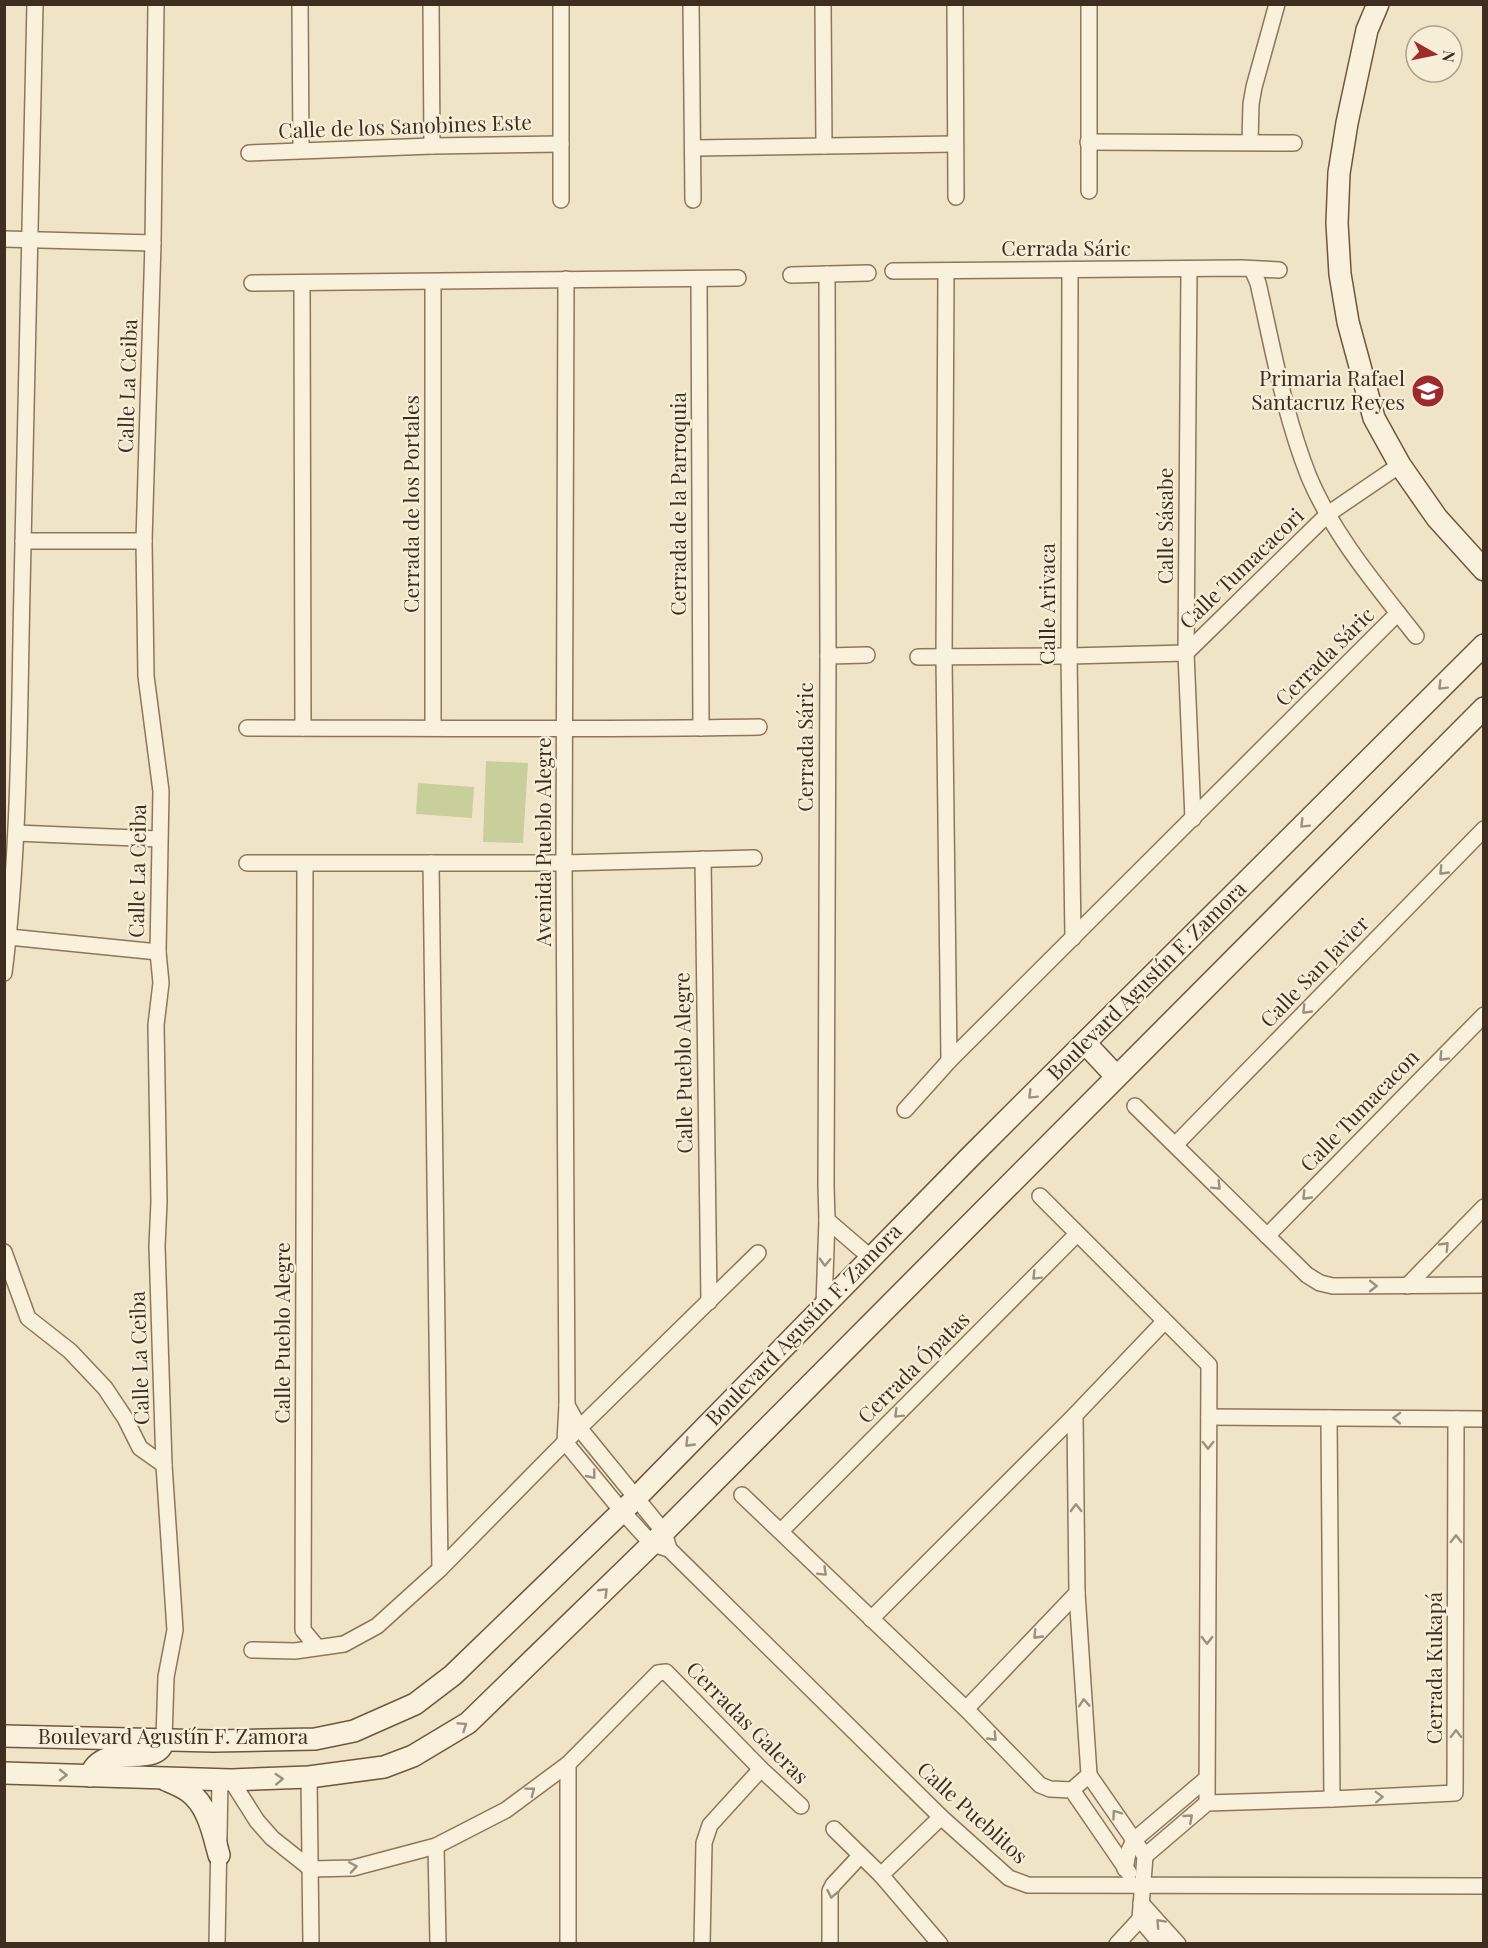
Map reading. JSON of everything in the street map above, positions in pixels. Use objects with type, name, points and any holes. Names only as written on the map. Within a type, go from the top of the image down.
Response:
[{"type":"street","points":[[4,973],[9,937],[16,833],[35,4]]},
{"type":"street","name":"Calle La Ceiba","points":[[156,4],[153,243],[144,541],[146,676],[161,791],[158,952],[161,983],[156,1025],[159,1202],[157,1246],[164,1465],[175,1630],[166,1677],[164,1739]]},
{"type":"street","points":[[300,4],[301,150]]},
{"type":"street","points":[[431,4],[432,146]]},
{"type":"street","points":[[561,4],[561,200]]},
{"type":"street","points":[[691,4],[693,200]]},
{"type":"street","points":[[823,4],[824,146]]},
{"type":"street","points":[[955,4],[956,197]]},
{"type":"street","points":[[1089,4],[1089,191]]},
{"type":"street","points":[[1250,142],[1254,87],[1277,4]]},
{"type":"street","points":[[1378,4],[1367,30],[1339,173],[1337,223],[1340,274],[1348,322],[1374,418],[1400,465],[1437,518],[1484,570]]},
{"type":"street","points":[[1088,142],[1294,143]]},
{"type":"street","name":"Calle de los Sanobines Este","points":[[249,153],[561,144]]},
{"type":"street","points":[[693,148],[955,144]]},
{"type":"street","points":[[4,239],[153,243]]},
{"type":"street","points":[[1251,269],[1279,270]]},
{"type":"street","name":"Cerrada Sáric","points":[[892,272],[1251,269],[1258,284],[1283,399],[1310,478],[1344,540],[1398,613],[949,1061],[905,1110]]},
{"type":"street","name":"Calle Arivaca","points":[[1070,270],[1069,656],[1073,938]]},
{"type":"street","name":"Calle Sásabe","points":[[1189,270],[1186,652],[1193,819]]},
{"type":"street","points":[[946,271],[944,658],[949,1061]]},
{"type":"street","points":[[791,275],[868,273]]},
{"type":"street","name":"Cerrada Sáric","points":[[824,1305],[827,1220],[826,274]]},
{"type":"street","points":[[252,284],[738,278]]},
{"type":"street","name":"Avenida Pueblo Alegre","points":[[566,279],[564,863],[566,1442],[662,1542]]},
{"type":"street","name":"Cerrada de la Parroquia","points":[[699,279],[700,728]]},
{"type":"street","name":"Cerrada de los Portales","points":[[433,282],[433,727]]},
{"type":"street","points":[[302,283],[303,728]]},
{"type":"street","name":"Calle Tumacacori","points":[[918,657],[1069,656],[1186,652],[1328,514],[1400,465]]},
{"type":"street","points":[[23,541],[144,541]]},
{"type":"street","points":[[1398,613],[1416,636]]},
{"type":"street","name":"Boulevard Agustín F. Zamora","points":[[4,1736],[213,1741],[315,1739],[354,1731],[415,1704],[453,1675],[628,1504],[870,1257],[1484,645]]},
{"type":"street","points":[[828,656],[867,655]]},
{"type":"street","name":"Boulevard Agustín F. Zamora","points":[[4,1773],[225,1780],[309,1777],[384,1767],[413,1756],[468,1724],[662,1542],[1116,1076],[1484,708]]},
{"type":"street","points":[[247,728],[433,727],[565,730],[759,727]]},
{"type":"street","name":"Calle San Javier","points":[[1176,1144],[1484,829]]},
{"type":"street","points":[[16,833],[159,839]]},
{"type":"street","points":[[247,863],[564,863],[754,858]]},
{"type":"street","name":"Calle Pueblo Alegre","points":[[703,859],[709,1302]]},
{"type":"street","points":[[431,863],[440,1569]]},
{"type":"street","name":"Calle Pueblo Alegre","points":[[305,864],[303,1630],[317,1647]]},
{"type":"street","points":[[9,937],[158,952]]},
{"type":"street","name":"Calle Tumacacon","points":[[1267,1236],[1484,1015]]},
{"type":"street","points":[[1085,1043],[1116,1076]]},
{"type":"street","points":[[1136,1106],[1307,1275],[1320,1283],[1333,1286],[1484,1285]]},
{"type":"street","points":[[1040,1196],[1209,1365],[1207,1803],[1145,1856]]},
{"type":"street","points":[[1407,1286],[1484,1207]]},
{"type":"street","points":[[827,1220],[870,1257]]},
{"type":"street","name":"Cerrada Ópatas","points":[[781,1531],[1077,1234]]},
{"type":"street","points":[[4,1252],[28,1318],[70,1351],[105,1388],[125,1418],[140,1448],[164,1465]]},
{"type":"street","points":[[252,1650],[295,1651],[344,1644],[377,1626],[440,1569],[758,1253]]},
{"type":"street","points":[[871,1619],[1075,1415],[1162,1324],[1163,1319]]},
{"type":"street","name":"Avenida Pueblo Alegre","points":[[567,1405],[628,1504]]},
{"type":"street","points":[[1075,1415],[1077,1593],[1089,1775],[1145,1856],[1140,1919],[1117,1944]]},
{"type":"street","points":[[1209,1417],[1484,1419]]},
{"type":"street","points":[[1329,1418],[1332,1799]]},
{"type":"street","name":"Cerrada Kukapá","points":[[1207,1803],[1455,1793],[1456,1419]]},
{"type":"street","points":[[742,1495],[966,1709],[1040,1785],[1050,1789],[1072,1790],[1089,1775]]},
{"type":"street","name":"Calle Pueblitos","points":[[662,1542],[941,1817],[1009,1878],[1018,1882],[1028,1885],[1484,1886]]},
{"type":"street","points":[[966,1709],[1077,1593]]},
{"type":"street","name":"Cerradas Galeras","points":[[568,1764],[658,1673],[666,1672],[761,1769],[801,1806]]},
{"type":"street","points":[[90,1776],[98,1762],[109,1757],[155,1754],[163,1746],[164,1739]]},
{"type":"street","points":[[225,1780],[272,1838],[311,1869],[353,1868],[436,1846],[506,1810],[568,1764]]},
{"type":"street","points":[[568,1764],[568,1944]]},
{"type":"street","points":[[702,1944],[706,1833],[761,1769]]},
{"type":"street","points":[[309,1777],[311,1944]]},
{"type":"street","points":[[162,1778],[189,1791],[203,1807],[219,1855]]},
{"type":"street","points":[[1125,1869],[1128,1853],[1134,1840],[1206,1779]]},
{"type":"street","points":[[217,1944],[219,1855],[225,1780]]},
{"type":"street","points":[[1072,1790],[1125,1869],[1143,1884]]},
{"type":"street","points":[[880,1875],[941,1817]]},
{"type":"street","points":[[834,1829],[880,1875],[940,1944]]},
{"type":"street","points":[[436,1846],[438,1944]]},
{"type":"street","points":[[830,1944],[830,1891],[860,1856]]},
{"type":"street","points":[[1141,1903],[1178,1944]]},
{"type":"street","points":[[1140,1919],[1161,1944]]},
{"type":"green space","points":[[486,761],[528,763],[523,843],[483,842]]},
{"type":"green space","points":[[418,783],[474,787],[472,818],[416,814]]},
{"type":"place","name":"Primaria Rafael Santacruz Reyes","points":[[1428,391]]}]
